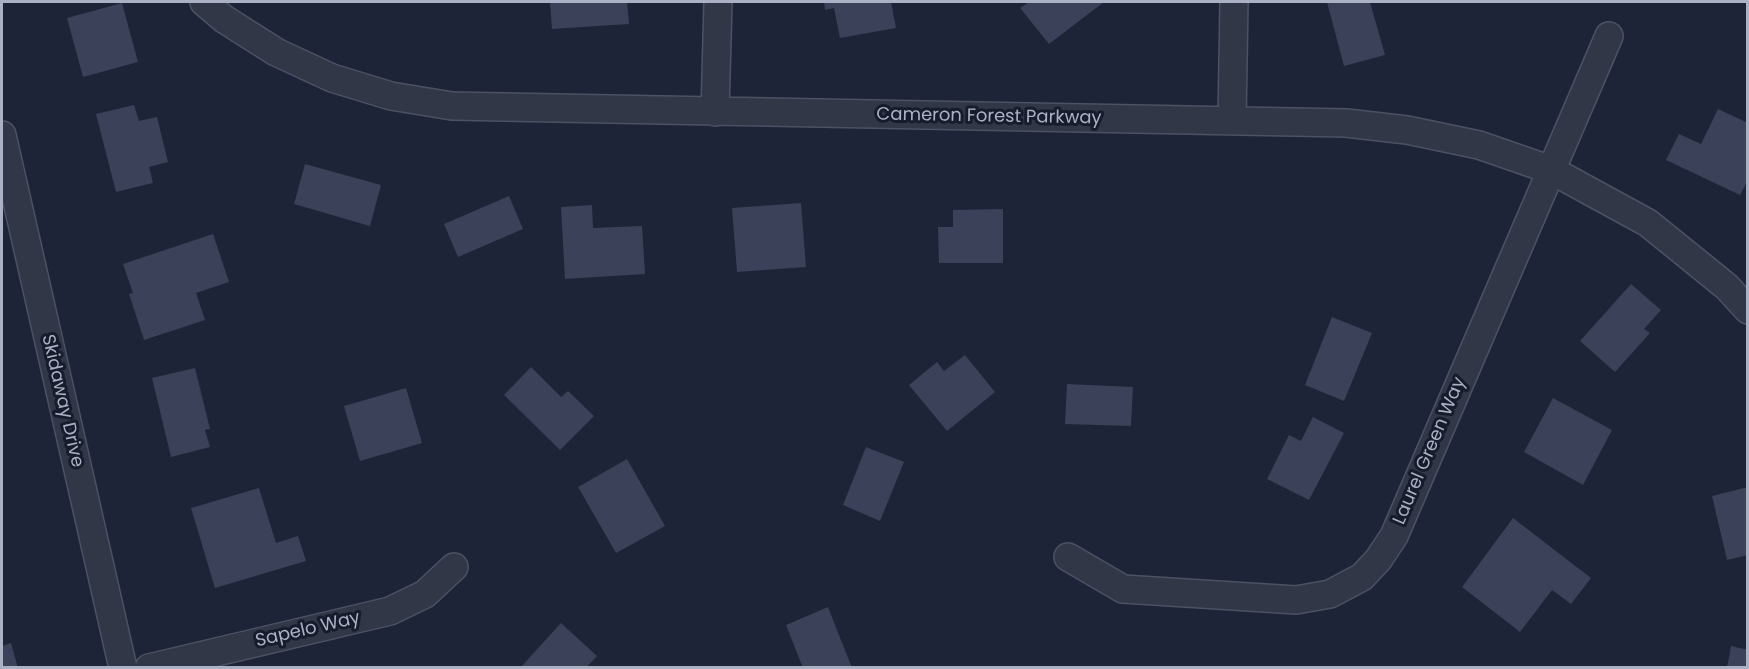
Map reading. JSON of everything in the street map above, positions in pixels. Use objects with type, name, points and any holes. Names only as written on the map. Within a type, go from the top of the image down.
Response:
[{"type":"street","name":"Cameron Forest Parkway","points":[[204,2],[224,19],[276,52],[332,78],[391,96],[452,106],[1346,123],[1407,130],[1479,145],[1551,170],[1648,223],[1727,287],[1748,310]]},
{"type":"street","points":[[715,112],[718,2]]},
{"type":"street","points":[[1232,121],[1234,2]]},
{"type":"street","name":"Laurel Green Way","points":[[1068,557],[1123,589],[1296,600],[1330,594],[1362,577],[1378,560],[1394,536],[1609,36]]},
{"type":"street","name":"Skidaway Drive","points":[[2,135],[123,668]]},
{"type":"street","name":"Sapelo Way","points":[[149,668],[390,611],[425,594],[454,567]]},
{"type":"building","points":[[627,2],[629,24],[552,29],[550,3]]},
{"type":"building","points":[[824,2],[891,2],[896,28],[840,38],[834,8],[825,10]]},
{"type":"building","points":[[1029,2],[1104,2],[1049,44],[1020,8]]},
{"type":"building","points":[[1327,2],[1370,2],[1385,55],[1344,66]]},
{"type":"building","points":[[122,3],[138,62],[83,77],[67,18]]},
{"type":"building","points":[[134,105],[139,121],[157,117],[168,162],[149,167],[153,183],[116,192],[96,114]]},
{"type":"building","points":[[1718,109],[1748,123],[1748,180],[1740,195],[1666,160],[1679,134],[1701,144]]},
{"type":"building","points":[[305,164],[381,185],[370,226],[294,204]]},
{"type":"building","points":[[509,196],[523,229],[458,257],[444,224]]},
{"type":"building","points":[[801,203],[806,267],[737,272],[732,208]]},
{"type":"building","points":[[592,205],[593,228],[642,226],[645,274],[565,279],[561,207]]},
{"type":"building","points":[[1003,209],[1003,263],[939,263],[938,227],[953,227],[953,210]]},
{"type":"building","points":[[213,234],[229,282],[196,293],[205,320],[144,340],[129,294],[133,293],[123,264]]},
{"type":"building","points":[[1631,284],[1661,310],[1644,329],[1650,333],[1615,372],[1580,341]]},
{"type":"building","points":[[1332,317],[1372,333],[1344,401],[1305,385]]},
{"type":"building","points":[[965,355],[995,392],[947,431],[909,385],[937,362],[944,371]]},
{"type":"building","points":[[531,367],[561,397],[568,391],[594,416],[560,450],[504,395]]},
{"type":"building","points":[[195,368],[210,429],[205,430],[210,447],[171,457],[152,378]]},
{"type":"building","points":[[1067,384],[1133,387],[1131,426],[1065,424]]},
{"type":"building","points":[[406,388],[422,443],[360,461],[344,406]]},
{"type":"building","points":[[1553,398],[1612,430],[1583,485],[1524,452]]},
{"type":"building","points":[[1313,417],[1344,433],[1309,500],[1267,479],[1289,435],[1301,441]]},
{"type":"building","points":[[866,447],[904,462],[880,521],[843,505]]},
{"type":"building","points":[[627,459],[665,526],[616,553],[578,487]]},
{"type":"building","points":[[1748,487],[1748,555],[1727,560],[1712,496]]},
{"type":"building","points":[[259,488],[276,543],[298,536],[306,561],[215,588],[191,508]]},
{"type":"building","points":[[1513,518],[1591,578],[1571,604],[1552,590],[1520,632],[1462,587]]},
{"type":"building","points":[[828,607],[852,668],[803,668],[786,625]]},
{"type":"building","points":[[561,623],[597,656],[586,668],[520,668]]},
{"type":"building","points":[[11,643],[18,668],[2,668],[2,646]]},
{"type":"building","points":[[1731,646],[1748,650],[1748,668],[1727,668]]}]
